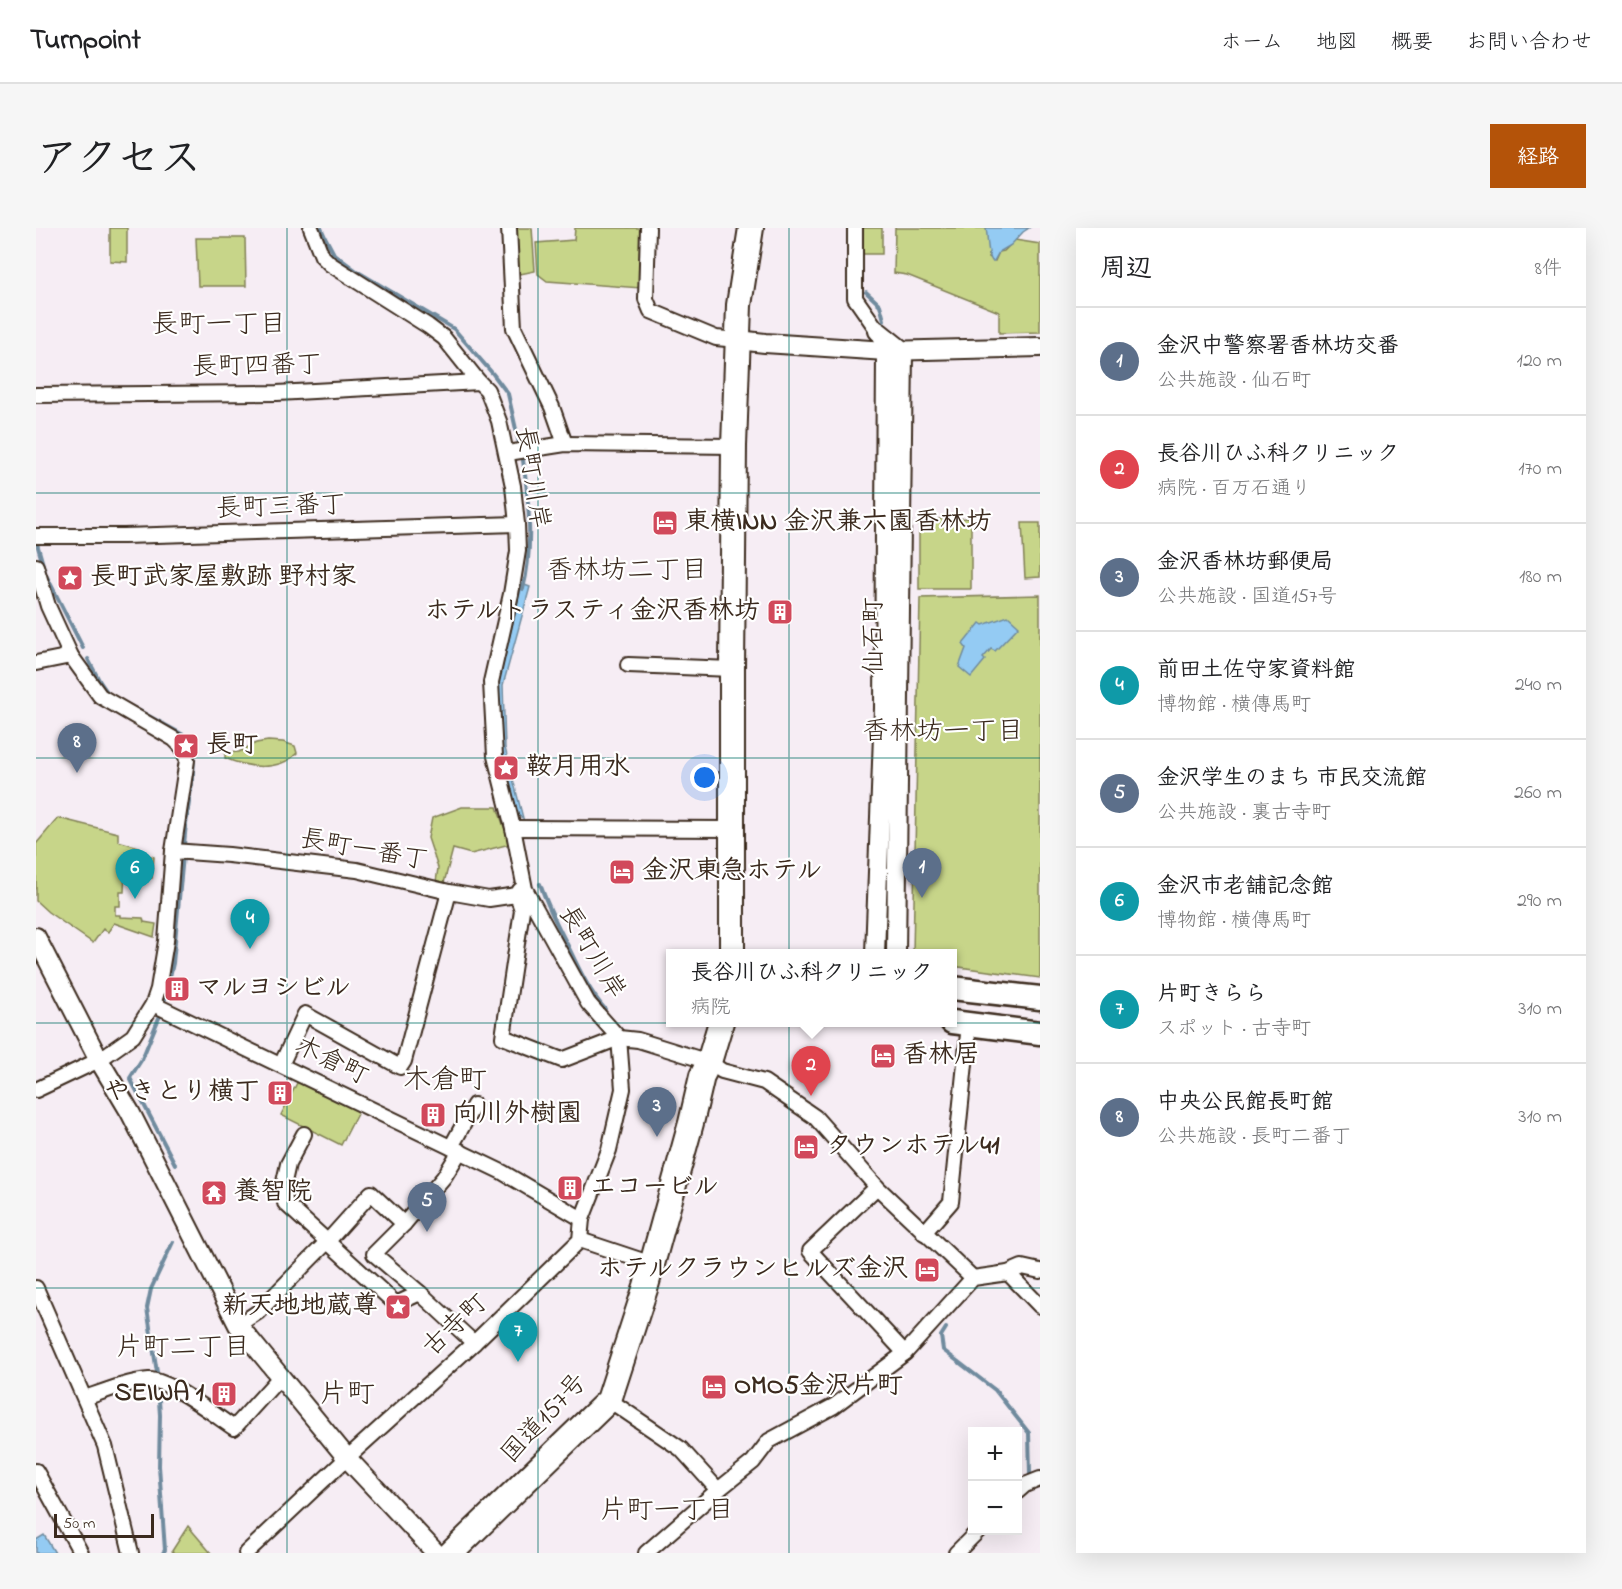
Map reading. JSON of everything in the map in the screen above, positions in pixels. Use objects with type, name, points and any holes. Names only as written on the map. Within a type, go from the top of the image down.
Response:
[{"type":"highway","points":[[732,949],[734,446],[739,305],[751,228]]},
{"type":"highway","name":"国道157号","points":[[451,1553],[609,1400],[646,1286],[692,1123],[702,1076],[709,1062],[719,1027]]},
{"type":"main road","points":[[957,989],[1040,998]]},
{"type":"main road","points":[[961,1023],[1040,1033]]},
{"type":"street","name":"長町川岸","points":[[311,228],[322,256],[330,264],[444,338],[487,390],[499,421],[510,453],[518,551],[511,594],[490,682],[495,756],[520,828],[525,889],[588,1004],[619,1038]]},
{"type":"street","points":[[508,228],[514,328],[552,407],[565,444]]},
{"type":"street","points":[[648,228],[646,298],[651,311],[716,338],[895,351],[1040,347]]},
{"type":"street","points":[[855,228],[855,298],[895,351]]},
{"type":"street","name":"仙石町","points":[[895,351],[892,707],[896,949]]},
{"type":"street","name":"長町四番丁","points":[[36,395],[277,393],[479,382]]},
{"type":"street","points":[[510,453],[565,444],[734,446]]},
{"type":"street","name":"長町三番丁","points":[[41,536],[124,536],[517,524]]},
{"type":"street","points":[[36,566],[48,606],[71,656],[100,696],[174,739],[183,748],[187,760],[179,851],[158,989],[153,1004],[133,1036],[99,1060],[36,1090]]},
{"type":"street","points":[[36,663],[71,656]]},
{"type":"street","points":[[628,665],[658,668],[732,669]]},
{"type":"street","name":"仙石町","points":[[875,949],[892,707]]},
{"type":"street","points":[[520,828],[732,829]]},
{"type":"street","name":"長町一番丁","points":[[179,851],[357,870],[489,899],[517,895]]},
{"type":"street","points":[[524,882],[517,895],[522,910],[503,1037],[562,1060],[619,1038],[638,1040],[709,1062],[722,1071],[764,1082],[815,1117],[877,1187],[973,1278]]},
{"type":"street","points":[[280,1065],[305,1014],[400,1066],[404,1061],[421,1001],[449,892]]},
{"type":"street","points":[[36,937],[99,1060],[130,1112],[238,1325],[347,1458],[436,1553]]},
{"type":"street","name":"木倉町","points":[[153,1004],[502,1172],[582,1219]]},
{"type":"street","points":[[924,1233],[951,1202],[961,1023]]},
{"type":"street","points":[[619,1038],[622,1089],[609,1150],[582,1219],[580,1239],[652,1264]]},
{"type":"street","points":[[474,1105],[444,1177],[404,1224],[374,1254],[474,1343]]},
{"type":"street","points":[[304,1134],[288,1164],[284,1182],[285,1203],[396,1304],[420,1293]]},
{"type":"street","points":[[877,1187],[810,1251],[905,1353]]},
{"type":"street","points":[[238,1325],[258,1312],[327,1242],[371,1193],[404,1224]]},
{"type":"street","name":"古寺町","points":[[246,1553],[474,1343],[580,1239]]},
{"type":"street","points":[[646,1553],[753,1462],[769,1441],[834,1406],[905,1353],[973,1278],[1008,1272],[1022,1267],[1040,1271]]},
{"type":"street","points":[[1008,1272],[1040,1306]]},
{"type":"street","points":[[36,1288],[105,1446],[131,1553]]},
{"type":"street","points":[[85,1398],[122,1386],[151,1380],[181,1392],[234,1428],[281,1376]]},
{"type":"street","points":[[609,1400],[681,1449],[718,1490]]},
{"type":"street","points":[[36,1471],[81,1553]]},
{"type":"street","points":[[1022,1488],[1040,1479]]},
{"type":"street","points":[[962,1551],[975,1535]]},
{"type":"green space","points":[[110,228],[127,228],[127,262],[110,261]]},
{"type":"green space","points":[[511,228],[532,228],[535,271],[515,275]]},
{"type":"green space","points":[[575,228],[640,228],[641,288],[547,281],[538,274],[536,243],[574,240]]},
{"type":"green space","points":[[861,228],[882,228],[882,254],[861,254]]},
{"type":"green space","points":[[895,228],[986,228],[989,239],[989,257],[995,261],[999,252],[1004,251],[1015,240],[1040,244],[1040,332],[999,333],[999,312],[907,275],[894,273]]},
{"type":"green space","points":[[196,238],[245,238],[246,286],[198,286]]},
{"type":"green space","points":[[971,518],[971,589],[919,589],[919,520]]},
{"type":"green space","points":[[1022,523],[1040,523],[1040,577],[1025,578]]},
{"type":"green space","points":[[1040,595],[1040,978],[957,967],[957,949],[913,949],[920,598]]},
{"type":"green space","points":[[268,741],[295,746],[297,753],[290,759],[272,766],[253,766],[225,758],[225,753],[239,752],[256,743]]},
{"type":"green space","points":[[462,807],[497,807],[510,844],[471,854],[453,849],[444,883],[436,882],[438,868],[428,838],[432,818]]},
{"type":"green space","points":[[58,818],[118,833],[118,841],[139,847],[139,852],[154,857],[152,878],[146,878],[146,873],[125,872],[124,892],[120,892],[120,906],[115,906],[115,915],[143,918],[144,922],[156,924],[154,937],[114,923],[108,932],[103,929],[93,943],[36,901],[36,844]]},
{"type":"green space","points":[[299,1079],[359,1110],[341,1145],[281,1115]]},
{"type":"green space","points":[[188,1526],[211,1553],[174,1553],[172,1551]]},
{"type":"water","points":[[986,228],[1029,228],[1011,245],[999,252],[992,261],[988,250]]},
{"type":"water","points":[[522,584],[530,587],[503,685],[505,748],[523,818],[517,815],[505,776],[500,748],[498,685]]},
{"type":"water","points":[[1008,616],[1019,626],[995,651],[991,649],[971,677],[959,667],[966,648],[963,644],[980,623],[983,625]]},
{"type":"water","points":[[44,1535],[55,1553],[36,1553],[36,1540]]},
{"type":"waterway","points":[[321,228],[334,254],[358,272],[454,329],[508,394],[520,447]]},
{"type":"waterway","points":[[866,292],[880,305],[884,320]]},
{"type":"waterway","points":[[522,454],[529,522],[528,556],[523,589]]},
{"type":"waterway","points":[[36,540],[46,575],[83,648]]},
{"type":"waterway","points":[[88,659],[109,695]]},
{"type":"waterway","points":[[127,704],[187,737],[195,747],[173,963],[165,999]]},
{"type":"waterway","points":[[540,884],[553,917],[581,972],[605,1009]]},
{"type":"waterway","points":[[161,1013],[142,1059],[130,1078],[175,1164]]},
{"type":"waterway","points":[[158,1379],[147,1308],[151,1289],[173,1242]]},
{"type":"waterway","points":[[946,1328],[941,1336],[943,1350],[995,1390],[1029,1433],[1031,1476]]},
{"type":"waterway","points":[[158,1386],[159,1466],[165,1550],[163,1553]]},
{"type":"place","name":"東横INN 金沢兼六園香林坊","points":[[665,523]]},
{"type":"place","name":"長町武家屋敷跡 野村家","points":[[70,578]]},
{"type":"place","name":"ホテルトラスティ金沢香林坊","points":[[780,612]]},
{"type":"place","name":"長町","points":[[186,746]]},
{"type":"place","name":"鞍月用水","points":[[506,768]]},
{"type":"place","name":"中央公民館長町館","points":[[77,773]]},
{"type":"place","name":"金沢東急ホテル","points":[[622,872]]},
{"type":"place","name":"金沢中警察署香林坊交番","points":[[922,898]]},
{"type":"place","name":"金沢市老舗記念館","points":[[135,899]]},
{"type":"place","name":"前田土佐守家資料館","points":[[250,949]]},
{"type":"place","name":"マルヨシビル","points":[[177,989]]},
{"type":"place","name":"香林居","points":[[883,1056]]},
{"type":"place","name":"やきとり横丁","points":[[280,1093]]},
{"type":"place","name":"長谷川ひふ科クリニック","points":[[811,1096]]},
{"type":"place","name":"向川外樹園","points":[[433,1115]]},
{"type":"place","name":"金沢香林坊郵便局","points":[[657,1137]]},
{"type":"place","name":"タウンホテル41","points":[[806,1147]]},
{"type":"place","name":"エコービル","points":[[570,1188]]},
{"type":"place","name":"養智院","points":[[214,1193]]},
{"type":"place","name":"金沢学生のまち 市民交流館","points":[[427,1232]]},
{"type":"place","name":"ホテルクラウンヒルズ金沢","points":[[927,1270]]},
{"type":"place","name":"新天地地蔵尊","points":[[398,1307]]},
{"type":"place","name":"片町きらら","points":[[518,1362]]},
{"type":"place","name":"OMO5金沢片町","points":[[714,1387]]},
{"type":"place","name":"SEIWA 1","points":[[224,1394]]},
{"type":"district","name":"長町一丁目","points":[[219,325]]},
{"type":"district","name":"香林坊二丁目","points":[[627,571]]},
{"type":"district","name":"香林坊一丁目","points":[[943,732]]},
{"type":"district","name":"木倉町","points":[[445,1081]]},
{"type":"district","name":"片町二丁目","points":[[183,1348]]},
{"type":"district","name":"片町","points":[[347,1395]]},
{"type":"district","name":"片町一丁目","points":[[667,1511]]}]
